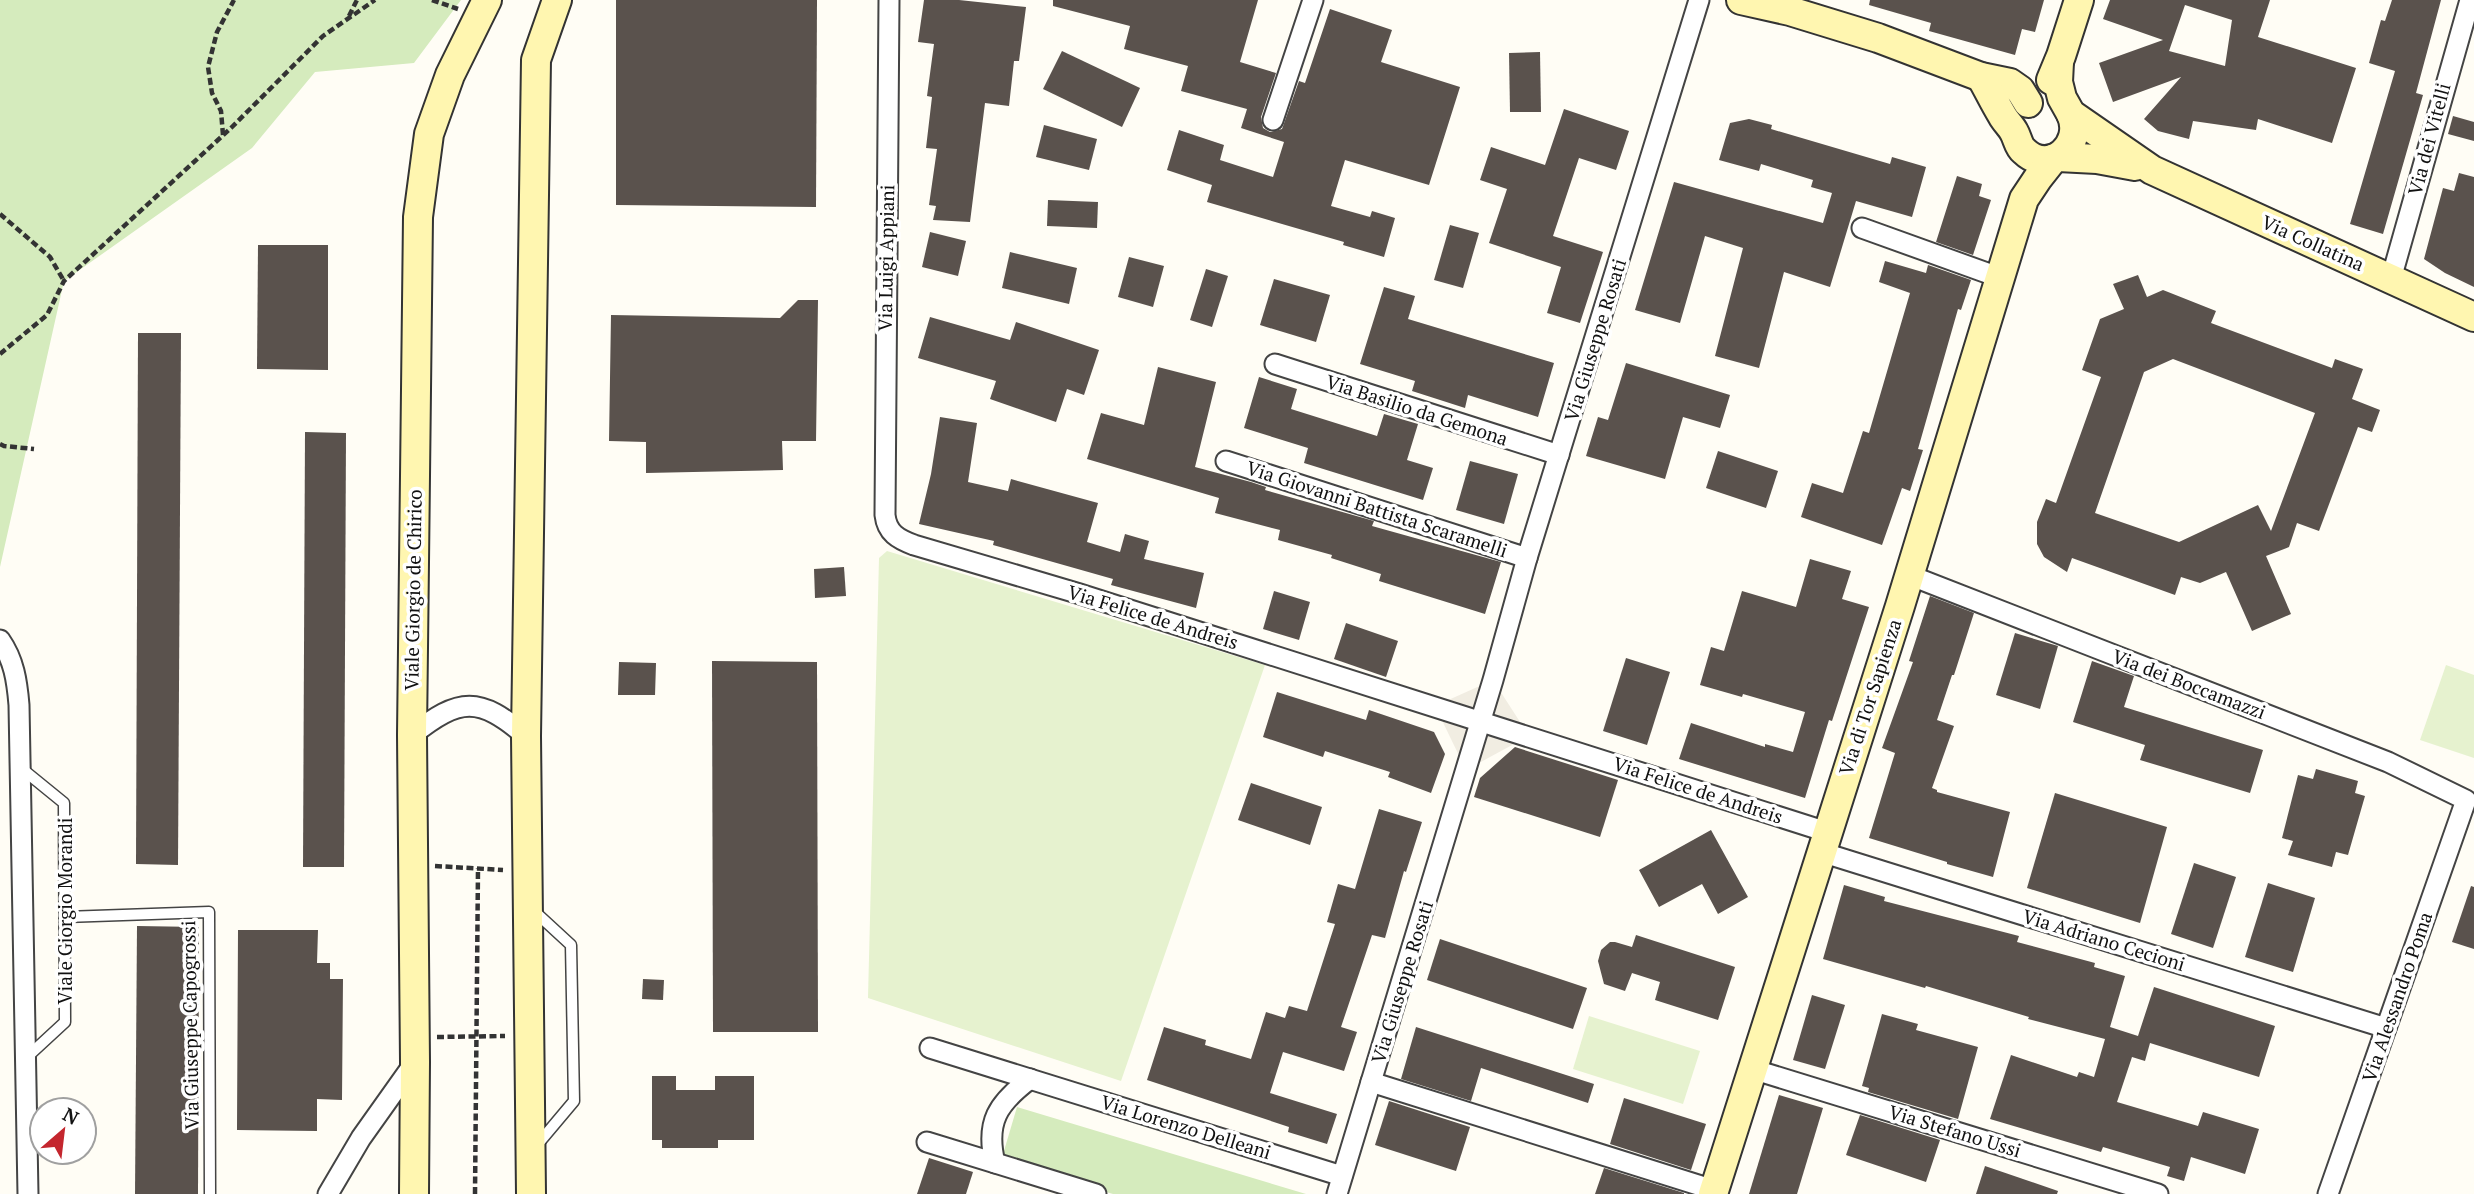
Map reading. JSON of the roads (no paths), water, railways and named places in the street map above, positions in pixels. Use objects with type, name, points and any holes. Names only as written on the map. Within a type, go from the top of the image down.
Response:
[{"type":"street","name":"Viale Giorgio de Chirico","points":[[414,1194],[412,736],[418,217],[429,134],[450,75],[487,0]]},
{"type":"street","points":[[531,1194],[526,736],[536,60],[557,0]]},
{"type":"street","name":"Via Luigi Appiani","points":[[885,515],[889,0]]},
{"type":"street","points":[[1273,120],[1313,0]]},
{"type":"street","name":"Via Giuseppe Rosati","points":[[1340,1185],[1466,771],[1527,558],[1699,0]]},
{"type":"street","points":[[1741,0],[1790,10],[2014,86],[2032,102],[2051,100],[2152,170]]},
{"type":"street","points":[[2024,200],[2014,123],[2018,114],[2050,82],[2079,0]]},
{"type":"street","name":"Via dei Vitelli","points":[[2391,279],[2470,0]]},
{"type":"street","points":[[2024,200],[2038,178],[2056,158],[2066,152],[2074,139],[2075,124],[2058,82],[2059,62]]},
{"type":"street","points":[[1981,77],[2017,139],[2035,158],[2097,159],[2152,170]]},
{"type":"street","name":"Via Collatina","points":[[2152,170],[2474,317]]},
{"type":"street","name":"Via di Tor Sapienza","points":[[1714,1192],[1909,576],[2024,200]]},
{"type":"street","points":[[1862,228],[2001,278]]},
{"type":"street","name":"Via Basilio da Gemona","points":[[1275,364],[1559,455]]},
{"type":"street","name":"Via Giovanni Battista Scaramelli","points":[[1226,461],[1527,558]]},
{"type":"street","name":"Via Felice de Andreis","points":[[885,515],[891,532],[914,545],[1080,594],[1530,736],[1824,842]]},
{"type":"street","name":"Via dei Boccamazzi","points":[[1909,576],[2388,762],[2466,800]]},
{"type":"street","name":"Viale Giorgio Morandi","points":[[0,640],[9,655],[17,681],[28,1194]]},
{"type":"street","points":[[412,736],[446,711],[471,707],[495,712],[526,736]]},
{"type":"street","name":"Via Alessandro Poma","points":[[2328,1194],[2466,800]]},
{"type":"street","name":"Via Adriano Cecioni","points":[[1824,842],[2386,1028]]},
{"type":"street","name":"Via Lorenzo Delleani","points":[[930,1048],[1030,1079],[1340,1185]]},
{"type":"street","points":[[328,1194],[415,1049]]},
{"type":"street","name":"Via Stefano Ussi","points":[[1752,1069],[2158,1194]]},
{"type":"street","points":[[995,1163],[990,1136],[1000,1105],[1030,1079]]},
{"type":"street","points":[[1371,1083],[1714,1192]]},
{"type":"street","points":[[927,1142],[1096,1194]]},
{"type":"lane","name":"Viale Giorgio Morandi","points":[[20,768],[64,803],[65,1023],[26,1058]]},
{"type":"lane","points":[[528,906],[571,944],[575,1101],[530,1154]]},
{"type":"lane","name":"Via Giuseppe Capogrossi","points":[[65,917],[209,912],[210,1194]]}]
